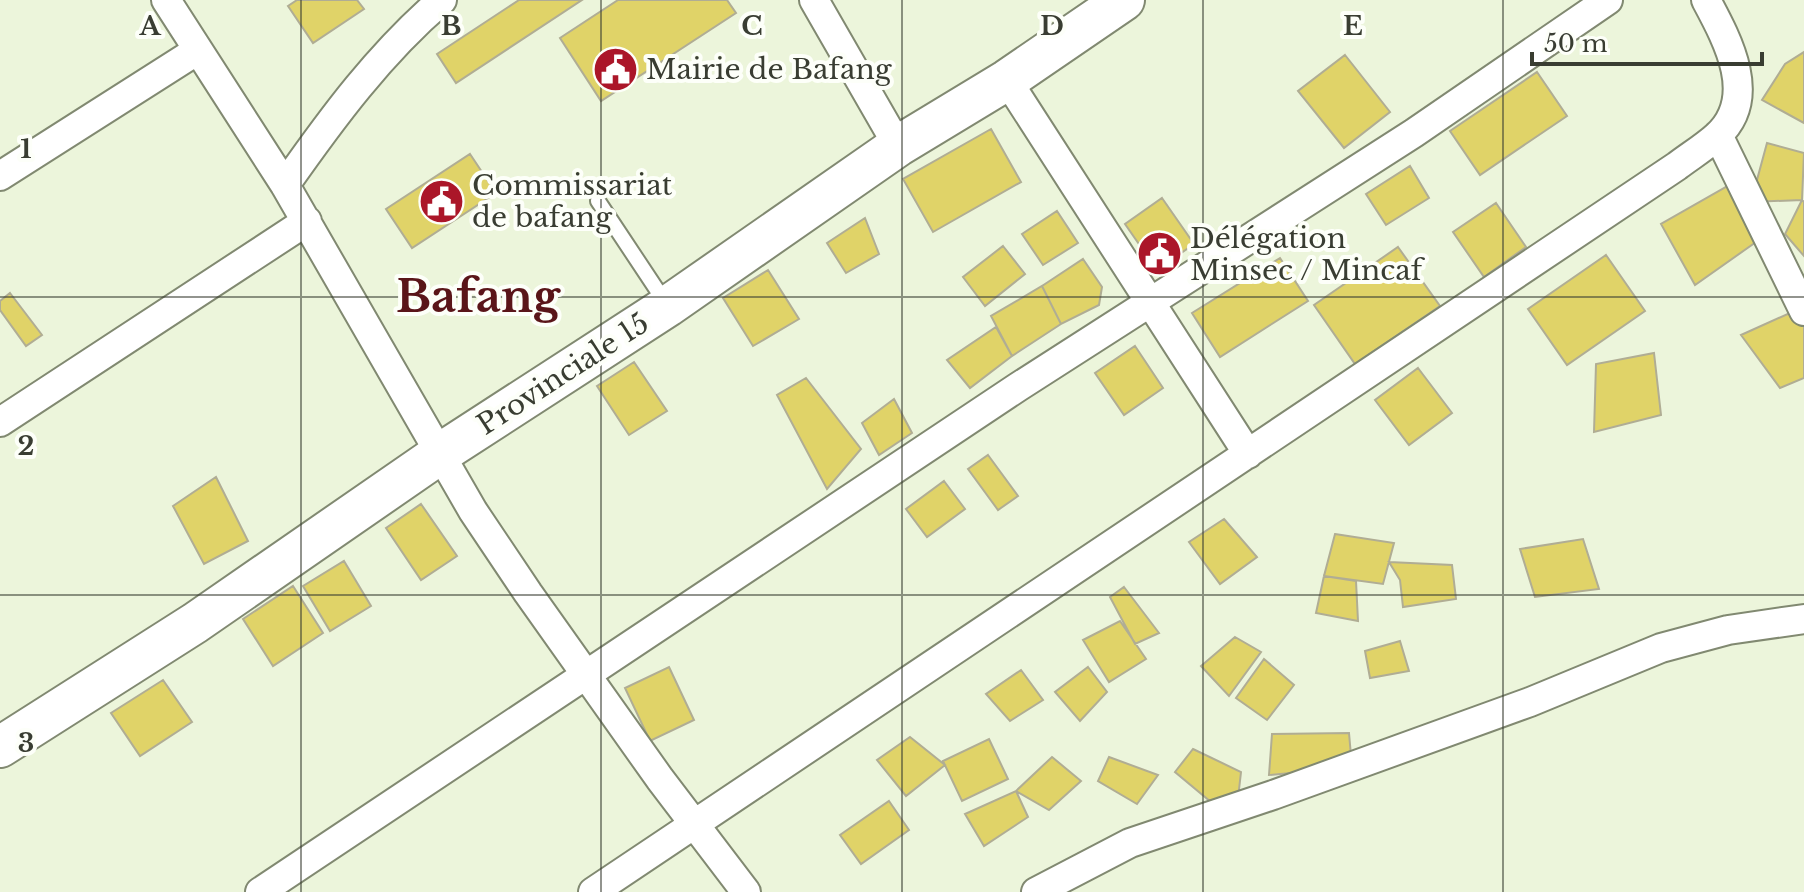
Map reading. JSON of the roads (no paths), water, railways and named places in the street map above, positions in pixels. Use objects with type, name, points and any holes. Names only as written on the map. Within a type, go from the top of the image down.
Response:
[{"type":"street","points":[[166,0],[307,221],[473,511],[528,593],[746,892]]},
{"type":"street","points":[[285,185],[344,103],[411,27],[442,0]]},
{"type":"street","points":[[814,0],[898,146]]},
{"type":"street","name":"Provinciale 15","points":[[0,747],[195,623],[441,453],[668,306],[898,146],[1007,80],[1124,0]]},
{"type":"street","points":[[260,892],[1018,387],[1401,142],[1608,0]]},
{"type":"street","points":[[593,892],[1677,166],[1718,135],[1734,114],[1738,72],[1706,0]]},
{"type":"street","points":[[0,176],[198,50]]},
{"type":"street","points":[[1007,80],[1248,454]]},
{"type":"street","points":[[1718,135],[1804,311]]},
{"type":"street","points":[[0,422],[307,221]]},
{"type":"street","points":[[1036,892],[1130,843],[1530,702],[1661,648],[1728,630],[1804,619]]},
{"type":"lane","points":[[598,201],[668,306]]},
{"type":"place","name":"Mairie de Bafang","points":[[615,69]]},
{"type":"place","name":"Commissariat de bafang","points":[[441,201]]},
{"type":"place","name":"Délégation Minsec / Mincaf","points":[[1159,254]]},
{"type":"district","name":"Bafang","points":[[478,296]]}]
